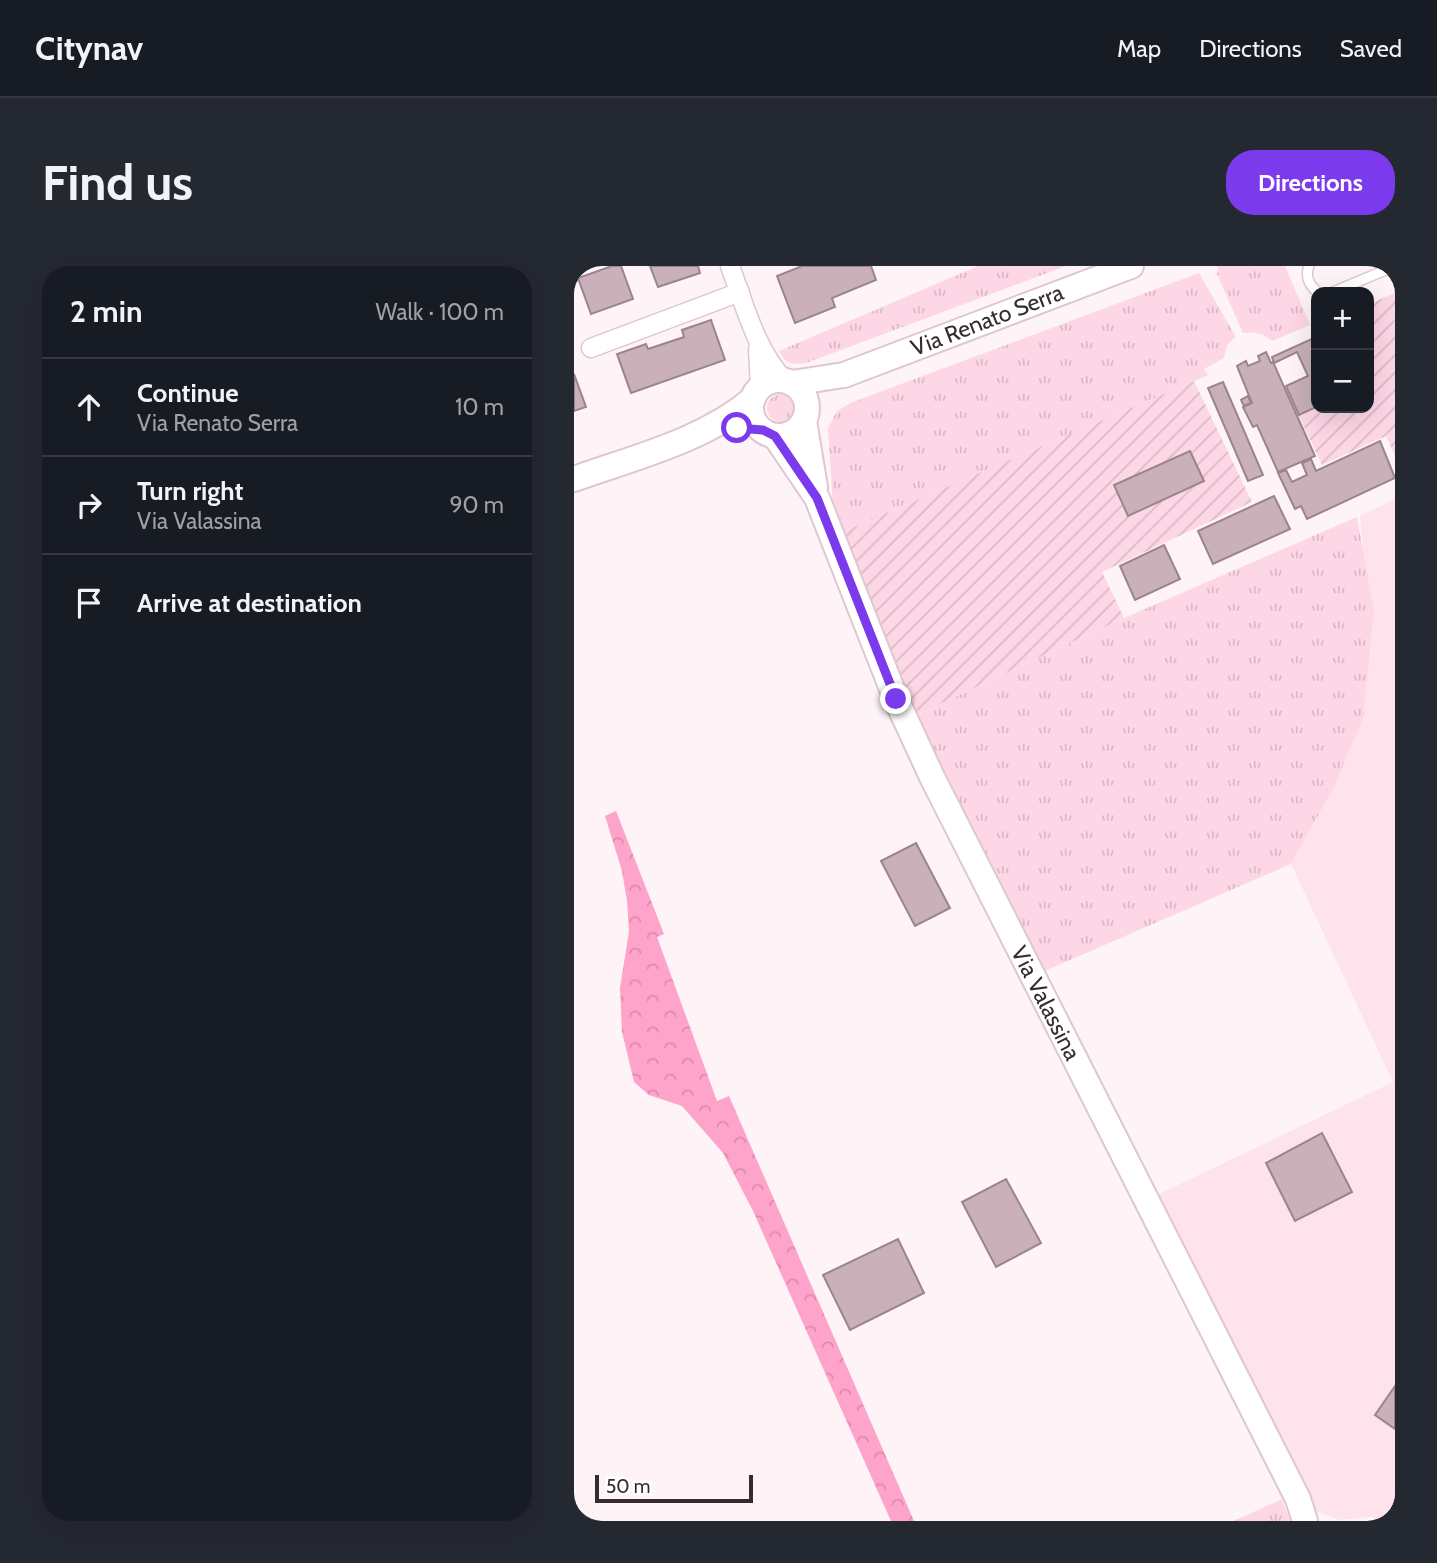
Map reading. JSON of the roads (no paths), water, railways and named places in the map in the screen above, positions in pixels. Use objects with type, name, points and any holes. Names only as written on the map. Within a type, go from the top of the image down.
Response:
[{"type":"street","points":[[707,431],[737,428],[792,433],[805,416],[805,397],[766,358],[730,266]]},
{"type":"street","name":"Via Renato Serra","points":[[788,382],[844,375],[1131,266]]},
{"type":"street","points":[[591,348],[740,292]]},
{"type":"street","points":[[757,339],[757,394],[752,415],[769,433]]},
{"type":"street","name":"Via Renato Serra","points":[[805,416],[821,396],[844,375]]},
{"type":"street","points":[[574,479],[707,431],[731,417],[767,383],[788,382]]},
{"type":"street","name":"Via Valassina","points":[[805,416],[817,498],[896,699],[932,777],[1302,1510],[1306,1509],[1324,1521]]},
{"type":"street","name":"Via Valassina","points":[[769,433],[817,498]]},
{"type":"lane","points":[[1309,266],[1307,271],[1312,287]]},
{"type":"lane","points":[[1346,287],[1395,266]]}]
